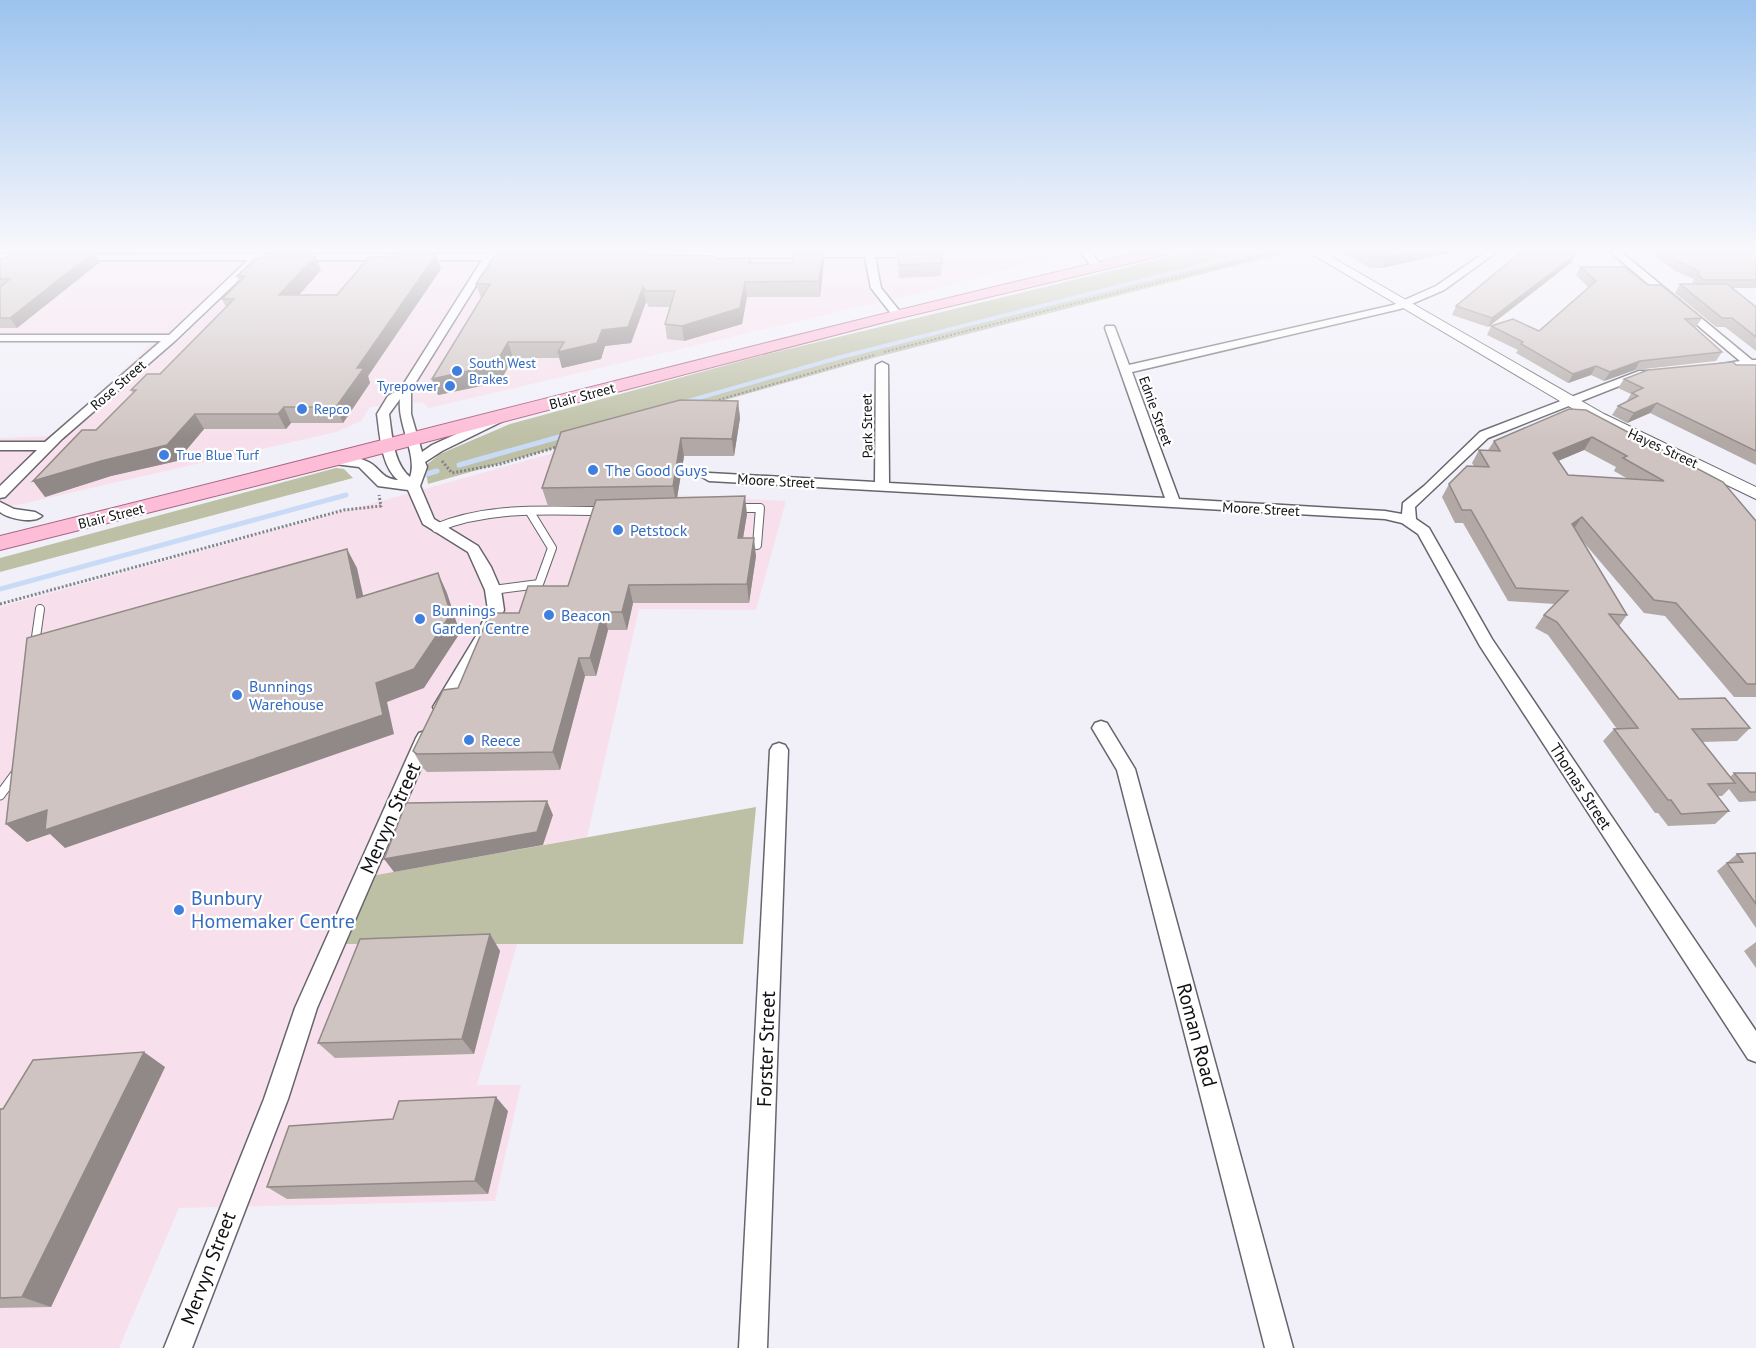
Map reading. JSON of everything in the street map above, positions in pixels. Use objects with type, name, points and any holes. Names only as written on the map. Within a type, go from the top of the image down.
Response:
[{"type":"main road","name":"Blair Street","points":[[0,525],[386,438],[868,314]]},
{"type":"main road","name":"Blair Street","points":[[410,432],[510,414],[870,314]]},
{"type":"main road","name":"Blair Street","points":[[0,543],[335,460],[386,438]]},
{"type":"street","name":"Rose Street","points":[[0,495],[47,446],[197,314]]},
{"type":"street","points":[[386,438],[382,414],[392,399],[405,390],[453,314]]},
{"type":"street","points":[[1125,370],[1359,314]]},
{"type":"street","name":"Hayes Street","points":[[1424,314],[1613,425],[1756,494]]},
{"type":"street","points":[[1691,314],[1753,364]]},
{"type":"street","name":"Ednie Street","points":[[1110,328],[1174,504]]},
{"type":"street","points":[[0,338],[172,338]]},
{"type":"street","points":[[1705,368],[1753,364]]},
{"type":"street","name":"Park Street","points":[[881,487],[882,365]]},
{"type":"street","points":[[1409,521],[1408,506],[1425,493],[1480,438],[1639,374],[1661,372]]},
{"type":"street","points":[[335,460],[363,464],[383,483],[413,486],[420,467],[405,410],[408,398],[405,390]]},
{"type":"street","name":"Hayes Street","points":[[1571,400],[1756,484]]},
{"type":"street","points":[[418,461],[437,448],[510,414]]},
{"type":"street","name":"Mervyn Street","points":[[178,1348],[276,1099],[306,1008],[432,722],[484,637],[496,610],[493,590],[484,567],[473,549],[428,522],[413,486],[397,473],[386,438]]},
{"type":"street","points":[[0,446],[47,446]]},
{"type":"street","name":"Moore Street","points":[[709,477],[1385,515],[1409,521]]},
{"type":"street","points":[[0,506],[10,513],[35,516]]},
{"type":"street","name":"Thomas Street","points":[[1409,521],[1427,534],[1468,613],[1486,642],[1756,1051]]},
{"type":"street","name":"Roman Road","points":[[1101,728],[1126,769],[1279,1348]]},
{"type":"street","name":"Forster Street","points":[[753,1348],[779,750]]},
{"type":"lane","points":[[725,508],[760,508],[757,545]]},
{"type":"lane","points":[[436,528],[447,522],[476,514],[610,511]]},
{"type":"lane","points":[[493,590],[539,584],[552,548],[530,512]]},
{"type":"lane","points":[[33,657],[40,609]]},
{"type":"lane","points":[[0,795],[19,769],[20,758]]},
{"type":"path","points":[[855,359],[1033,314]]},
{"type":"shaded area","points":[[0,314],[830,314],[429,408],[422,402],[370,407],[361,421],[336,432],[0,509],[0,438],[58,436],[156,338],[0,336]]},
{"type":"shaded area","name":"Bunbury Homemaker Centre","points":[[694,414],[676,495],[786,501],[756,610],[639,609],[587,837],[372,876],[345,944],[517,944],[477,1085],[521,1085],[495,1201],[179,1208],[119,1348],[0,1348],[0,607]]},
{"type":"green space","points":[[934,314],[1047,314],[877,357],[428,484],[425,466],[440,454],[510,424],[756,357]]},
{"type":"green space","points":[[336,468],[344,469],[353,478],[0,572],[0,558]]},
{"type":"green space","points":[[756,807],[743,944],[345,944],[371,876]]},
{"type":"building","points":[[0,314],[15,314],[10,318],[0,318]]},
{"type":"building","points":[[219,314],[395,314],[357,368],[364,368],[336,407],[284,407],[278,414],[195,414],[167,445],[33,481],[82,430],[96,430],[136,390],[131,390],[147,374],[160,374]]},
{"type":"building","points":[[472,314],[633,314],[628,327],[602,330],[597,343],[558,352],[564,342],[508,342],[495,365],[432,379]]},
{"type":"building","points":[[668,314],[721,314],[682,326],[665,324]]},
{"type":"building","points":[[1480,314],[1497,314],[1492,318]]},
{"type":"building","points":[[1558,314],[1697,314],[1702,318],[1685,319],[1722,352],[1640,361],[1610,372],[1596,366],[1573,374],[1521,344],[1523,342],[1491,326],[1513,319],[1539,331]]},
{"type":"building","points":[[1717,314],[1756,314],[1756,337],[1732,318],[1722,318]]},
{"type":"building","points":[[1733,362],[1736,365],[1756,365],[1756,451],[1657,403],[1634,413],[1618,406],[1638,396],[1632,393],[1643,388],[1624,379],[1648,370]]},
{"type":"building","points":[[680,400],[738,401],[732,439],[681,438],[673,486],[542,488],[561,432]]},
{"type":"building","points":[[1569,409],[1586,410],[1723,482],[1756,521],[1756,684],[1747,684],[1676,603],[1654,600],[1582,517],[1572,524],[1627,615],[1609,614],[1679,699],[1725,698],[1750,728],[1692,729],[1735,783],[1708,784],[1729,811],[1681,814],[1671,800],[1668,800],[1614,729],[1638,728],[1557,622],[1544,615],[1568,591],[1516,588],[1471,510],[1462,510],[1449,484],[1467,466],[1489,467],[1479,450],[1500,451],[1494,441]],"holes":[[[1592,437],[1627,456],[1623,458],[1664,481],[1568,475],[1553,453]]]},
{"type":"building","points":[[745,496],[738,538],[754,538],[747,584],[629,585],[622,612],[603,612],[590,658],[579,658],[553,752],[417,754],[413,751],[443,690],[458,688],[490,613],[519,613],[528,586],[568,586],[596,500]]},
{"type":"building","points":[[347,549],[357,598],[438,573],[451,614],[414,669],[376,683],[383,715],[45,830],[47,810],[6,824],[27,638]]},
{"type":"building","points":[[1734,773],[1756,773],[1756,792],[1750,792]]},
{"type":"building","points":[[547,801],[537,832],[384,859],[406,803]]},
{"type":"building","points":[[1756,853],[1756,904],[1727,863],[1743,862],[1737,854]]},
{"type":"building","points":[[490,934],[462,1039],[318,1043],[360,939]]},
{"type":"building","points":[[144,1052],[22,1297],[0,1298],[0,1109],[3,1109],[33,1060]]},
{"type":"building","points":[[496,1097],[475,1181],[267,1187],[289,1126],[393,1119],[399,1101]]},
{"type":"waterway","points":[[685,402],[841,357],[1011,314]]},
{"type":"waterway","points":[[459,465],[566,435]]},
{"type":"waterway","points":[[420,476],[437,471]]},
{"type":"waterway","points":[[0,589],[346,495]]},
{"type":"place","name":"South West Brakes","points":[[457,371]]},
{"type":"place","name":"Tyrepower","points":[[450,386]]},
{"type":"place","name":"Repco","points":[[302,409]]},
{"type":"place","name":"True Blue Turf","points":[[164,455]]},
{"type":"place","name":"The Good Guys","points":[[593,470]]},
{"type":"place","name":"Petstock","points":[[618,530]]},
{"type":"place","name":"Beacon","points":[[549,615]]},
{"type":"place","name":"Bunnings Garden Centre","points":[[420,619]]},
{"type":"place","name":"Bunnings Warehouse","points":[[237,695]]},
{"type":"place","name":"Reece","points":[[469,740]]},
{"type":"place","name":"Bunbury Homemaker Centre","points":[[179,910]]}]
